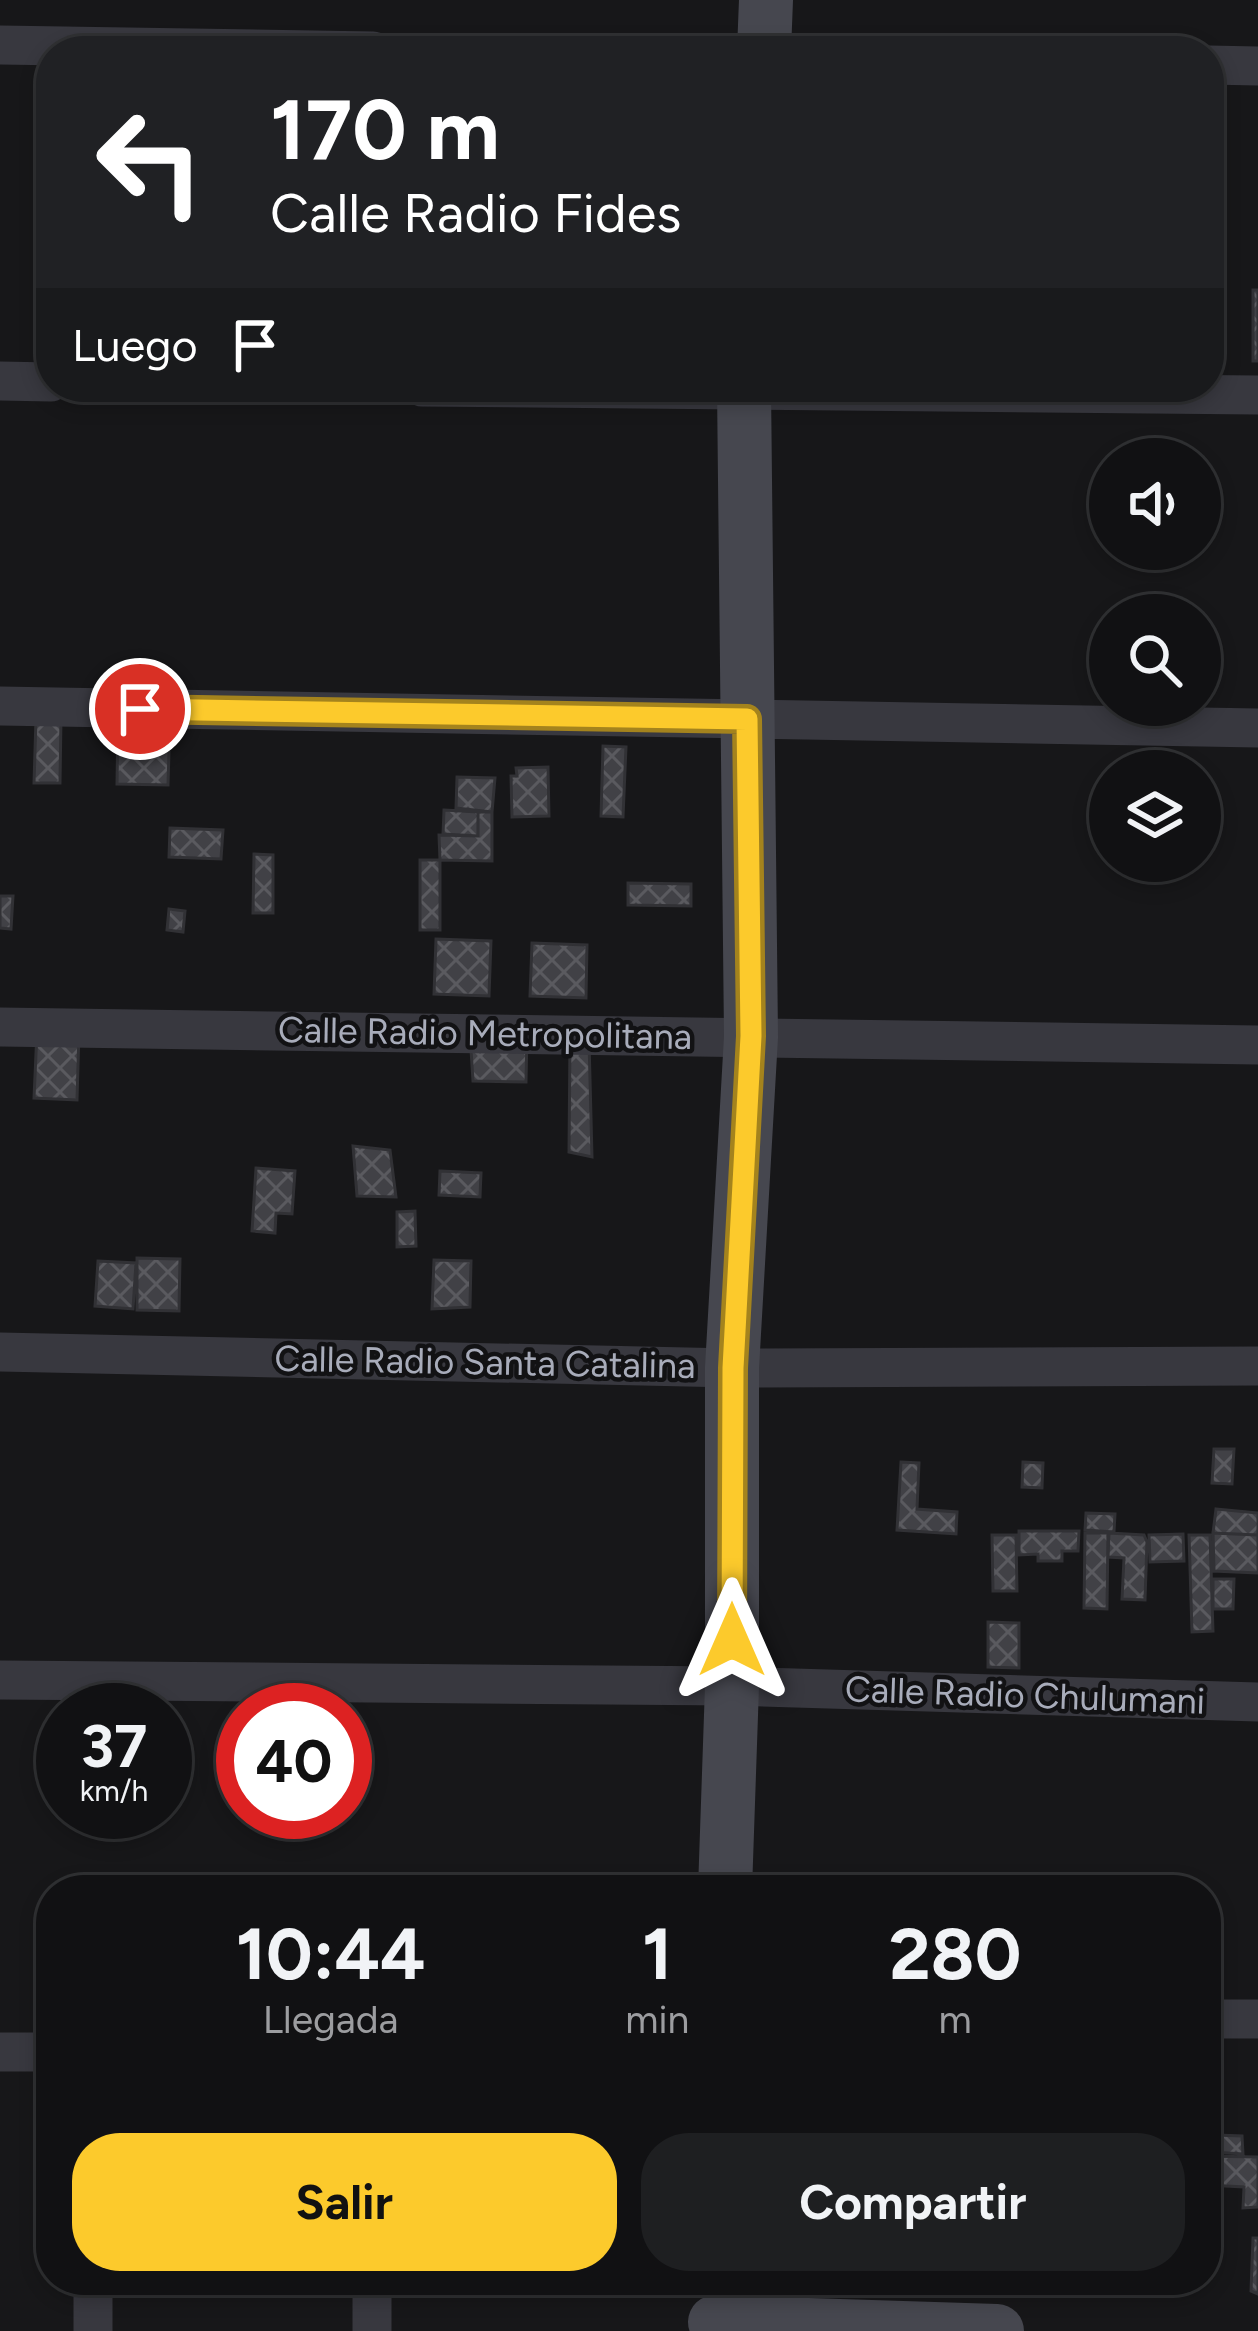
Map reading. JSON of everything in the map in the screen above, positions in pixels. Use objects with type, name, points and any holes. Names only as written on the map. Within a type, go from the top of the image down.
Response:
[{"type":"street","points":[[765,36],[766,0]]},
{"type":"street","points":[[0,45],[36,46]]},
{"type":"street","points":[[1224,65],[1258,66]]},
{"type":"street","points":[[0,381],[36,382]]},
{"type":"street","points":[[1224,394],[1258,394]]},
{"type":"street","points":[[726,1875],[732,1686],[733,1368],[751,1036],[744,402]]},
{"type":"street","points":[[0,706],[1258,728]]},
{"type":"street","name":"Calle Radio Metropolitana","points":[[0,1027],[1258,1045]]},
{"type":"street","name":"Calle Radio Santa Catalina","points":[[0,1352],[733,1368],[1258,1366]]},
{"type":"street","name":"Calle Radio Chulumani","points":[[0,1680],[732,1686],[1258,1702]]},
{"type":"street","points":[[1221,2018],[1258,2019]]},
{"type":"street","points":[[0,2053],[36,2052]]},
{"type":"street","points":[[93,2295],[93,2331]]},
{"type":"street","points":[[372,2295],[372,2331]]},
{"type":"street","points":[[716,2311],[997,2331]]},
{"type":"building","points":[[1253,290],[1258,290],[1258,361],[1253,361]]},
{"type":"building","points":[[36,718],[61,719],[60,783],[34,783]]},
{"type":"building","points":[[118,718],[170,719],[168,785],[117,784]]},
{"type":"building","points":[[603,746],[626,747],[623,817],[601,816]]},
{"type":"building","points":[[548,767],[549,816],[512,817],[511,776],[517,776],[516,768]]},
{"type":"building","points":[[457,777],[495,778],[492,812],[456,808]]},
{"type":"building","points":[[444,810],[478,812],[478,836],[443,834]]},
{"type":"building","points":[[478,812],[492,812],[492,861],[440,860],[439,835],[478,836]]},
{"type":"building","points":[[170,828],[223,830],[221,859],[169,857]]},
{"type":"building","points":[[254,854],[273,855],[273,913],[253,913]]},
{"type":"building","points":[[420,860],[440,860],[440,930],[420,930]]},
{"type":"building","points":[[628,883],[691,884],[691,906],[628,905]]},
{"type":"building","points":[[0,896],[13,896],[11,929],[0,928]]},
{"type":"building","points":[[169,909],[185,911],[183,932],[167,930]]},
{"type":"building","points":[[436,939],[491,941],[489,996],[434,994]]},
{"type":"building","points":[[532,943],[587,945],[586,998],[530,996]]},
{"type":"building","points":[[37,1031],[79,1033],[77,1100],[34,1098]]},
{"type":"building","points":[[470,1034],[527,1035],[526,1082],[473,1081]]},
{"type":"building","points":[[570,1039],[589,1040],[592,1157],[569,1152]]},
{"type":"building","points":[[353,1146],[390,1150],[396,1197],[357,1196]]},
{"type":"building","points":[[256,1168],[295,1171],[292,1214],[276,1213],[275,1233],[252,1231]]},
{"type":"building","points":[[440,1171],[481,1173],[480,1197],[439,1195]]},
{"type":"building","points":[[415,1211],[416,1246],[397,1247],[397,1212]]},
{"type":"building","points":[[137,1258],[180,1259],[179,1311],[137,1310]]},
{"type":"building","points":[[434,1260],[471,1261],[470,1307],[432,1309]]},
{"type":"building","points":[[98,1261],[136,1263],[133,1309],[95,1306]]},
{"type":"building","points":[[1214,1449],[1234,1449],[1232,1484],[1212,1483]]},
{"type":"building","points":[[901,1462],[919,1463],[917,1509],[957,1512],[956,1534],[897,1530]]},
{"type":"building","points":[[1023,1462],[1043,1463],[1042,1488],[1022,1487]]},
{"type":"building","points":[[1216,1509],[1258,1513],[1258,1535],[1213,1533]]},
{"type":"building","points":[[1086,1513],[1115,1514],[1114,1532],[1085,1530]]},
{"type":"building","points":[[1019,1531],[1079,1531],[1078,1551],[1062,1551],[1062,1561],[1038,1561],[1038,1554],[1019,1555]]},
{"type":"building","points":[[1085,1533],[1108,1533],[1107,1609],[1084,1608]]},
{"type":"building","points":[[1109,1533],[1144,1535],[1145,1600],[1122,1599],[1124,1558],[1108,1557]]},
{"type":"building","points":[[1213,1533],[1258,1535],[1258,1573],[1214,1571]]},
{"type":"building","points":[[1183,1534],[1184,1561],[1150,1562],[1149,1535]]},
{"type":"building","points":[[992,1535],[1016,1535],[1017,1591],[993,1591]]},
{"type":"building","points":[[1189,1535],[1210,1535],[1213,1631],[1192,1632]]},
{"type":"building","points":[[1213,1579],[1234,1579],[1233,1609],[1213,1609]]},
{"type":"building","points":[[988,1622],[1019,1623],[1019,1668],[988,1667]]},
{"type":"building","points":[[1221,2135],[1242,2136],[1243,2154],[1221,2153]]},
{"type":"building","points":[[1221,2156],[1258,2157],[1258,2207],[1243,2208],[1244,2187],[1221,2186]]},
{"type":"building","points":[[1253,2238],[1258,2238],[1258,2294],[1251,2291]]},
{"type":"route","points":[[140,709],[747,719],[751,1036],[733,1368],[732,1640]]}]
